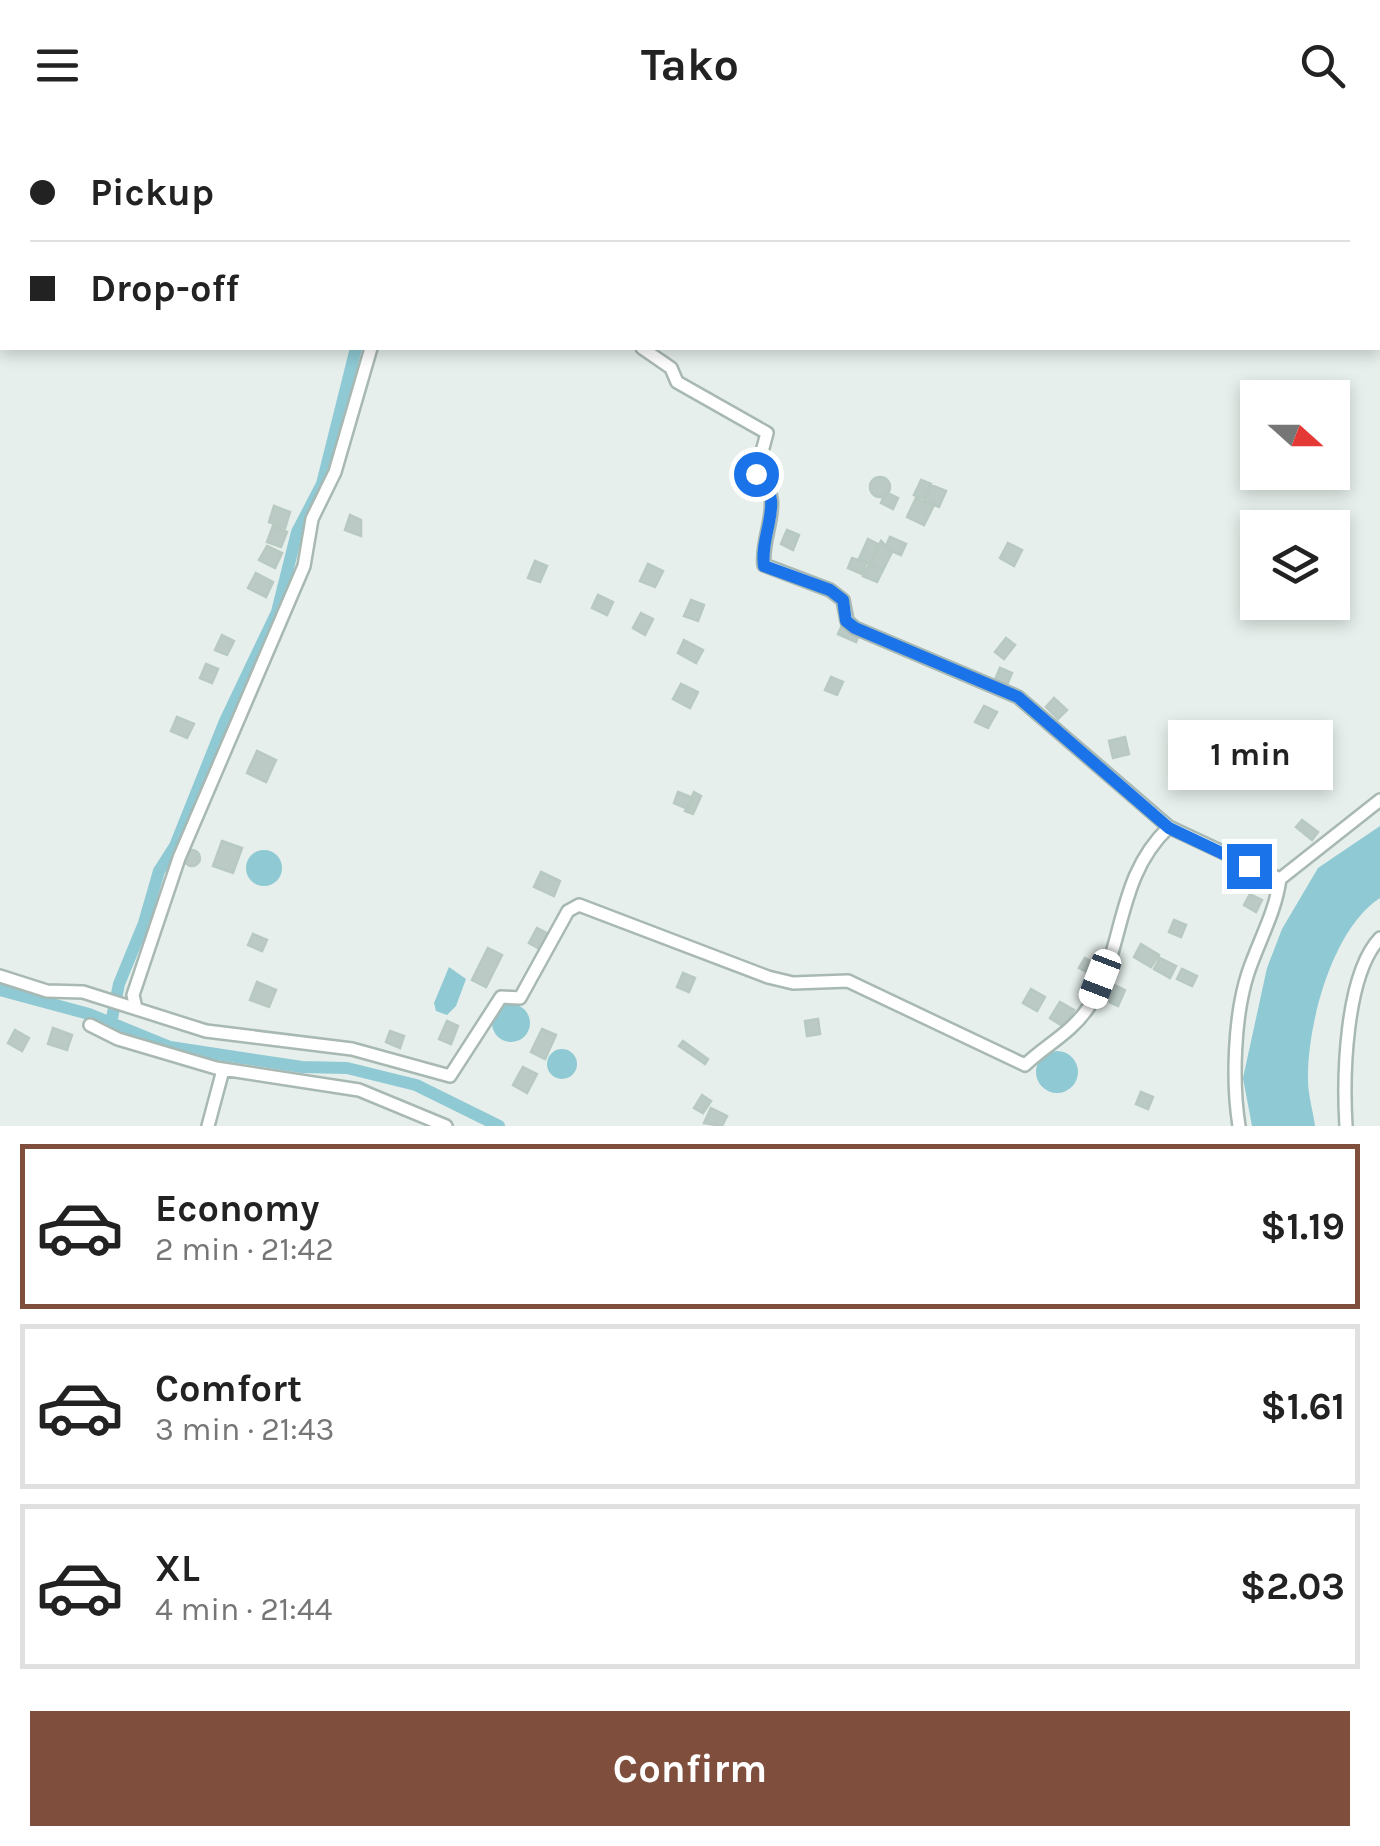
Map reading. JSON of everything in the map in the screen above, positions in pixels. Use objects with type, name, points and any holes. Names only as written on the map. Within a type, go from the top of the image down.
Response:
[{"type":"street","points":[[136,1008],[133,995],[166,890],[304,566],[312,519],[336,472],[370,350]]},
{"type":"street","points":[[645,350],[671,368],[677,382],[768,433],[756,474],[768,483],[772,500],[764,566],[830,590],[843,600],[846,621],[855,628],[1018,697],[1169,828],[1280,879]]},
{"type":"street","points":[[1239,1126],[1233,1086],[1247,976],[1276,911],[1280,879],[1380,800]]},
{"type":"street","points":[[0,976],[48,992],[83,992],[206,1031],[352,1048],[450,1076],[500,997],[520,998],[568,911],[579,905],[768,977],[793,983],[848,981],[1024,1064],[1068,1033],[1090,1006],[1146,849],[1169,828]]},
{"type":"street","points":[[1346,1126],[1342,1074],[1350,1016],[1371,947],[1380,938]]},
{"type":"street","points":[[90,1025],[132,1044],[223,1070],[358,1090],[446,1126]]},
{"type":"street","points":[[208,1126],[223,1070]]},
{"type":"water","points":[[1380,826],[1380,898],[1363,912],[1336,955],[1312,1033],[1308,1080],[1315,1126],[1252,1126],[1243,1078],[1267,968],[1282,929],[1318,868]]},
{"type":"water","points":[[264,850],[277,855],[282,868],[277,881],[264,886],[251,881],[246,868],[251,855]]},
{"type":"water","points":[[449,967],[466,979],[456,1006],[447,1015],[436,1011],[434,1003]]},
{"type":"water","points":[[511,1004],[524,1010],[530,1023],[524,1036],[511,1042],[498,1036],[492,1023],[498,1010]]},
{"type":"water","points":[[562,1049],[576,1058],[577,1064],[568,1078],[562,1079],[548,1070],[547,1064],[556,1050]]},
{"type":"water","points":[[1057,1051],[1072,1057],[1078,1072],[1072,1087],[1057,1093],[1042,1087],[1036,1072],[1042,1057]]},
{"type":"building","points":[[880,477],[890,487],[880,497],[870,487]]},
{"type":"building","points":[[921,480],[931,484],[924,499],[914,495]]},
{"type":"building","points":[[931,485],[946,491],[939,507],[924,501]]},
{"type":"building","points":[[886,492],[898,498],[893,509],[881,503]]},
{"type":"building","points":[[916,498],[933,507],[924,525],[907,517]]},
{"type":"building","points":[[274,506],[290,512],[285,528],[269,522]]},
{"type":"building","points":[[350,515],[361,520],[361,536],[345,530]]},
{"type":"building","points":[[273,526],[287,532],[281,547],[267,542]]},
{"type":"building","points":[[787,530],[799,535],[793,550],[781,544]]},
{"type":"building","points":[[890,537],[906,544],[901,555],[885,548]]},
{"type":"building","points":[[868,539],[878,544],[870,564],[859,559]]},
{"type":"building","points":[[881,541],[892,552],[883,570],[871,565]]},
{"type":"building","points":[[1008,543],[1022,550],[1014,566],[1000,558]]},
{"type":"building","points":[[267,546],[282,553],[275,568],[259,560]]},
{"type":"building","points":[[852,558],[866,563],[862,574],[848,568]]},
{"type":"building","points":[[535,561],[547,566],[540,582],[528,578]]},
{"type":"building","points":[[648,564],[663,571],[655,587],[640,581]]},
{"type":"building","points":[[869,564],[883,570],[877,582],[863,576]]},
{"type":"building","points":[[256,573],[273,582],[266,597],[248,588]]},
{"type":"building","points":[[598,595],[613,602],[607,615],[592,608]]},
{"type":"building","points":[[691,600],[704,605],[698,621],[684,616]]},
{"type":"building","points":[[641,613],[653,619],[645,635],[633,628]]},
{"type":"building","points":[[842,625],[860,632],[856,642],[838,634]]},
{"type":"building","points":[[222,635],[234,641],[227,655],[215,650]]},
{"type":"building","points":[[1006,638],[1015,645],[1004,659],[995,652]]},
{"type":"building","points":[[684,640],[703,650],[696,663],[678,653]]},
{"type":"building","points":[[206,664],[218,669],[212,683],[200,678]]},
{"type":"building","points":[[1000,668],[1012,673],[1006,687],[994,682]]},
{"type":"building","points":[[831,677],[843,682],[837,695],[825,690]]},
{"type":"building","points":[[681,684],[698,692],[690,708],[673,699]]},
{"type":"building","points":[[1054,698],[1067,710],[1058,719],[1046,707]]},
{"type":"building","points":[[984,706],[997,712],[988,728],[975,722]]},
{"type":"building","points":[[177,717],[194,724],[187,738],[171,731]]},
{"type":"building","points":[[1125,737],[1129,754],[1113,758],[1109,741]]},
{"type":"building","points":[[1189,750],[1202,759],[1192,775],[1178,767]]},
{"type":"building","points":[[257,751],[276,760],[266,782],[247,773]]},
{"type":"building","points":[[678,792],[693,798],[688,809],[674,803]]},
{"type":"building","points":[[694,792],[701,796],[693,814],[685,811]]},
{"type":"building","points":[[1302,820],[1318,832],[1312,840],[1296,827]]},
{"type":"building","points":[[222,841],[242,848],[233,873],[213,866]]},
{"type":"building","points":[[192,850],[200,858],[192,866],[184,858]]},
{"type":"building","points":[[541,872],[560,881],[554,896],[534,887]]},
{"type":"building","points":[[1250,894],[1262,900],[1256,912],[1244,905]]},
{"type":"building","points":[[1174,920],[1186,925],[1181,937],[1169,932]]},
{"type":"building","points":[[537,928],[553,936],[545,952],[529,943]]},
{"type":"building","points":[[253,934],[267,940],[262,951],[248,945]]},
{"type":"building","points":[[1141,944],[1159,955],[1151,967],[1134,957]]},
{"type":"building","points":[[488,948],[502,955],[486,987],[472,980]]},
{"type":"building","points":[[1085,958],[1098,965],[1093,975],[1079,968]]},
{"type":"building","points":[[1160,958],[1176,966],[1170,978],[1154,969]]},
{"type":"building","points":[[1182,969],[1197,976],[1192,986],[1177,979]]},
{"type":"building","points":[[683,973],[695,978],[689,992],[677,987]]},
{"type":"building","points":[[257,982],[276,990],[269,1007],[250,1000]]},
{"type":"building","points":[[1112,984],[1125,990],[1118,1006],[1105,1000]]},
{"type":"building","points":[[1031,989],[1045,997],[1037,1011],[1023,1003]]},
{"type":"building","points":[[1060,1002],[1074,1010],[1064,1027],[1050,1018]]},
{"type":"building","points":[[818,1019],[820,1034],[807,1036],[805,1021]]},
{"type":"building","points":[[447,1021],[458,1026],[451,1044],[439,1039]]},
{"type":"building","points":[[53,1028],[72,1035],[67,1050],[48,1044]]},
{"type":"building","points":[[542,1029],[556,1035],[545,1059],[531,1052]]},
{"type":"building","points":[[15,1030],[29,1038],[22,1051],[8,1043]]},
{"type":"building","points":[[390,1031],[404,1036],[400,1048],[386,1042]]},
{"type":"building","points":[[683,1041],[708,1059],[705,1064],[679,1046]]},
{"type":"building","points":[[523,1067],[537,1074],[527,1093],[513,1085]]},
{"type":"building","points":[[1141,1092],[1153,1097],[1148,1109],[1136,1104]]},
{"type":"building","points":[[702,1095],[711,1101],[703,1113],[694,1108]]},
{"type":"building","points":[[711,1108],[727,1116],[722,1126],[704,1123]]},
{"type":"waterway","points":[[111,1023],[119,984],[144,923],[159,871],[175,846],[225,721],[277,612],[297,532],[322,484],[356,350]]},
{"type":"waterway","points":[[0,990],[89,1014],[170,1047],[302,1067],[347,1068],[416,1085],[499,1126]]},
{"type":"route","points":[[756,474],[768,483],[773,511],[764,566],[830,590],[843,600],[846,621],[855,628],[1018,697],[1169,828],[1249,866]]}]
